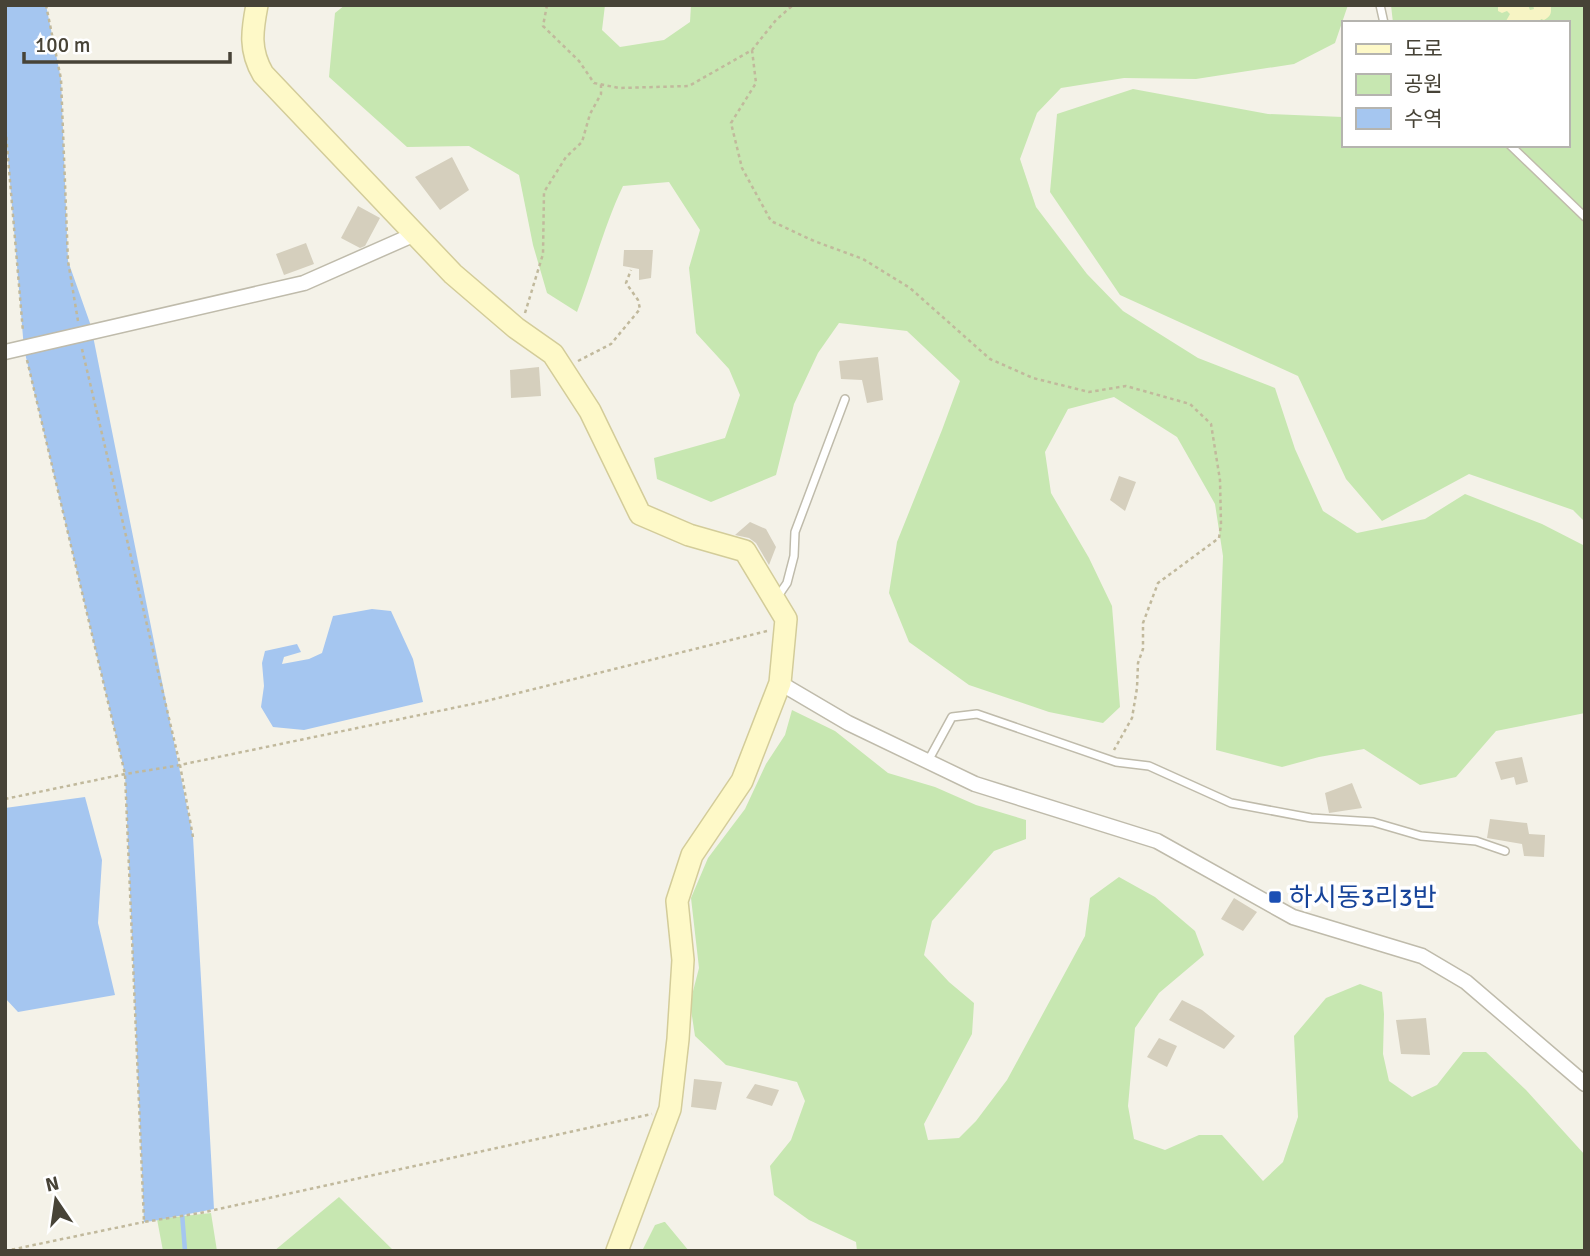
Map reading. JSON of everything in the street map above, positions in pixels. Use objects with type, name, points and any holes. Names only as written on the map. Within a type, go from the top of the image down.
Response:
[{"type":"street","points":[[257,5],[251,40],[262,74],[453,274],[516,328],[553,354],[590,411],[640,514],[689,535],[745,551],[786,620],[780,683],[742,781],[692,855],[677,901],[683,960],[670,1110],[617,1251]]},
{"type":"street","points":[[5,352],[304,283],[415,234]]},
{"type":"street","points":[[780,683],[848,723],[975,784],[1157,841],[1293,917],[1422,956],[1466,982],[1585,1084]]},
{"type":"lane","points":[[1512,147],[1585,217]]},
{"type":"lane","points":[[775,600],[787,583],[794,556],[795,532],[845,399]]},
{"type":"lane","points":[[927,762],[952,717],[977,714],[1106,758],[1149,766],[1231,803],[1311,818],[1373,822],[1421,836],[1476,841],[1505,851]]},
{"type":"path","points":[[46,5],[61,79],[68,261],[79,336],[193,837]]},
{"type":"path","points":[[547,5],[543,26],[579,61],[594,82],[619,88],[689,86],[752,50],[776,20],[793,5]]},
{"type":"path","points":[[752,50],[757,83],[731,123],[742,167],[771,221],[863,259],[910,288],[990,359],[1032,378],[1088,392],[1126,386],[1190,404],[1211,424],[1220,481],[1219,538],[1158,583],[1143,623],[1143,649],[1138,663],[1132,718],[1118,745],[1106,758]]},
{"type":"path","points":[[516,328],[526,310],[543,254],[544,192],[566,156],[582,142],[590,114],[601,94],[601,84]]},
{"type":"path","points":[[5,123],[26,348],[125,774],[144,1222]]},
{"type":"path","points":[[563,369],[611,344],[639,309],[638,300],[626,283],[631,270]]},
{"type":"path","points":[[5,799],[482,702],[785,627]]},
{"type":"path","points":[[5,1251],[200,1213],[670,1110]]},
{"type":"green space","points":[[345,5],[605,5],[602,30],[620,47],[664,40],[690,22],[691,5],[1348,5],[1335,43],[1294,64],[1196,79],[1124,78],[1061,88],[1037,113],[1020,159],[1036,207],[1087,274],[1123,311],[1198,358],[1275,388],[1295,449],[1323,511],[1357,533],[1425,519],[1465,494],[1542,524],[1585,546],[1585,713],[1496,731],[1456,777],[1420,785],[1364,749],[1282,767],[1216,750],[1223,556],[1215,504],[1177,437],[1114,397],[1068,409],[1045,452],[1051,493],[1089,558],[1112,606],[1120,707],[1103,723],[1049,712],[969,685],[909,642],[889,593],[897,542],[960,381],[907,331],[839,323],[818,353],[794,404],[776,475],[711,502],[657,479],[654,458],[725,438],[740,395],[729,369],[696,333],[689,268],[700,230],[669,182],[623,186],[577,312],[547,293],[533,245],[519,175],[469,146],[407,147],[329,77],[335,13]]},
{"type":"green space","points":[[1391,5],[1585,5],[1585,522],[1573,510],[1469,474],[1382,521],[1346,479],[1298,376],[1120,295],[1050,192],[1057,114],[1133,89],[1268,114],[1342,117],[1342,147],[1569,147],[1569,21],[1393,21]]},
{"type":"green space","points":[[792,710],[835,731],[888,773],[1026,820],[1026,839],[994,851],[932,921],[924,955],[949,982],[974,1003],[972,1034],[924,1124],[928,1140],[959,1138],[976,1121],[1007,1080],[1085,936],[1090,898],[1119,877],[1155,897],[1195,931],[1204,955],[1159,993],[1135,1028],[1128,1106],[1134,1139],[1165,1150],[1199,1135],[1222,1135],[1263,1181],[1283,1162],[1298,1117],[1294,1036],[1326,998],[1360,984],[1382,992],[1383,1054],[1389,1081],[1412,1097],[1437,1085],[1463,1052],[1486,1052],[1526,1090],[1585,1155],[1585,1251],[857,1251],[856,1242],[809,1220],[774,1195],[770,1166],[791,1140],[805,1101],[797,1082],[726,1065],[695,1036],[690,1003],[699,968],[691,898],[708,858],[745,809],[766,764],[785,735]]},
{"type":"green space","points":[[339,1197],[394,1251],[274,1251]]},
{"type":"green space","points":[[211,1213],[217,1251],[163,1251],[157,1219]]},
{"type":"green space","points":[[665,1222],[689,1251],[642,1251],[655,1225]]},
{"type":"sand","points":[[1498,5],[1528,5],[1530,10],[1534,9],[1533,5],[1551,5],[1548,17],[1540,21],[1506,21],[1510,14],[1507,11],[1498,11]]},
{"type":"water","points":[[5,5],[46,5],[61,79],[68,261],[91,326],[193,837],[214,1209],[153,1221],[144,1222],[125,774],[24,349],[5,123]]},
{"type":"water","points":[[372,609],[391,611],[413,659],[423,702],[304,730],[273,727],[261,707],[264,686],[262,663],[265,651],[297,644],[301,652],[284,657],[282,664],[309,659],[322,653],[333,616]]},
{"type":"water","points":[[85,797],[102,860],[98,923],[115,995],[18,1012],[5,998],[5,808]]},
{"type":"building","points":[[452,157],[469,190],[440,210],[415,177]]},
{"type":"building","points":[[358,206],[380,218],[365,246],[360,248],[341,238]]},
{"type":"building","points":[[306,243],[314,264],[284,275],[276,254]]},
{"type":"building","points":[[624,250],[653,250],[651,278],[639,280],[639,269],[623,266]]},
{"type":"building","points":[[878,357],[883,400],[867,403],[862,380],[841,379],[839,361]]},
{"type":"building","points":[[539,367],[541,396],[511,398],[510,370]]},
{"type":"building","points":[[1119,476],[1136,482],[1125,511],[1110,500]]},
{"type":"building","points":[[750,522],[766,529],[776,547],[769,565],[756,543],[749,538],[735,535]]},
{"type":"building","points":[[1522,757],[1528,782],[1516,785],[1514,777],[1501,780],[1495,762]]},
{"type":"building","points":[[1352,783],[1362,808],[1329,813],[1325,793]]},
{"type":"building","points":[[1490,819],[1527,823],[1529,834],[1545,835],[1544,857],[1524,856],[1522,844],[1487,838]]},
{"type":"building","points":[[1234,898],[1257,912],[1243,931],[1221,919]]},
{"type":"building","points":[[1182,1000],[1202,1010],[1235,1036],[1224,1049],[1169,1020]]},
{"type":"building","points":[[1426,1018],[1430,1055],[1401,1054],[1396,1020]]},
{"type":"building","points":[[1159,1038],[1177,1046],[1167,1067],[1147,1057]]},
{"type":"building","points":[[694,1079],[722,1082],[716,1110],[691,1107]]},
{"type":"building","points":[[755,1084],[779,1090],[772,1106],[746,1098]]},
{"type":"waterway","points":[[182,1213],[185,1251]]},
{"type":"place","name":"하시동3리3반","points":[[1275,897]]}]
